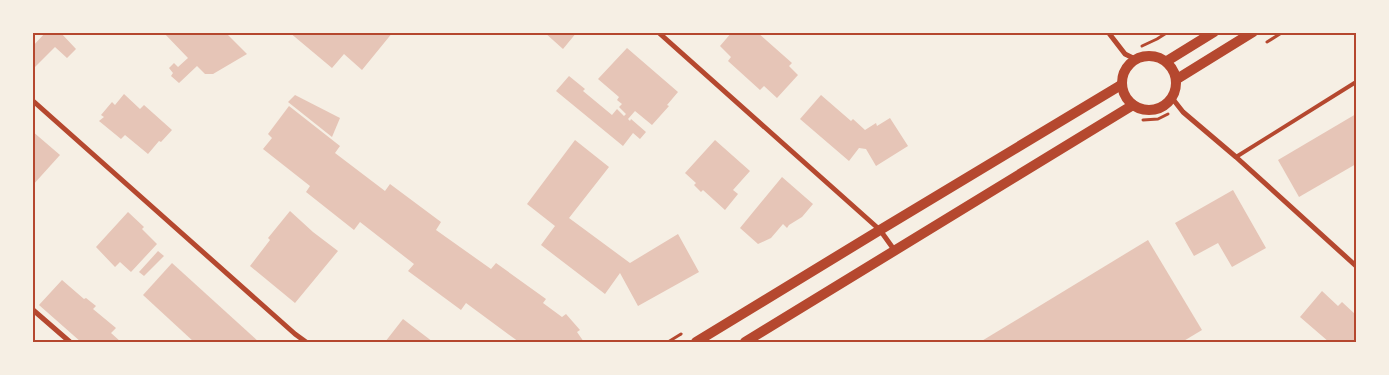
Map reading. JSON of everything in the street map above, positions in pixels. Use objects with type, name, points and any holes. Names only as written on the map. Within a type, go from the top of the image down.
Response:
[{"type":"main road","points":[[1167,61],[1214,32]]},
{"type":"main road","points":[[1176,79],[1253,32]]},
{"type":"main road","points":[[1151,55],[1167,61],[1176,79],[1176,89],[1172,98],[1161,108],[1146,110],[1133,105],[1125,96],[1122,85],[1122,75],[1127,66],[1135,59],[1151,55]]},
{"type":"main road","points":[[696,342],[1122,85]]},
{"type":"main road","points":[[745,342],[1133,105]]},
{"type":"street","points":[[658,32],[880,230],[895,252]]},
{"type":"street","points":[[1108,32],[1125,54],[1135,59]]},
{"type":"street","points":[[1172,98],[1183,112],[1236,157],[1356,266]]},
{"type":"street","points":[[32,100],[287,328],[306,342]]},
{"type":"street","points":[[32,309],[70,342]]},
{"type":"lane","points":[[1236,157],[1356,82]]},
{"type":"building","points":[[46,32],[60,32],[76,49],[67,58],[55,47],[32,70],[32,47]]},
{"type":"building","points":[[163,32],[225,32],[247,54],[213,74],[205,74],[197,66],[179,83],[171,76],[173,73],[169,68],[174,63],[178,67],[188,58]]},
{"type":"building","points":[[289,32],[393,32],[362,70],[344,54],[332,68]]},
{"type":"building","points":[[544,32],[577,32],[563,49]]},
{"type":"building","points":[[732,32],[757,32],[792,63],[789,66],[798,75],[777,98],[764,86],[760,90],[728,61],[731,57],[720,46]]},
{"type":"building","points":[[627,48],[678,92],[667,105],[669,106],[652,125],[635,111],[628,119],[630,121],[631,119],[646,132],[640,139],[633,133],[623,146],[556,91],[569,76],[585,89],[583,91],[612,115],[617,109],[624,116],[626,114],[619,107],[622,104],[617,100],[619,97],[598,79]]},
{"type":"building","points":[[124,94],[140,109],[144,105],[172,130],[148,154],[125,135],[121,139],[99,121],[104,117],[101,115],[112,102],[115,105]]},
{"type":"building","points":[[295,95],[340,118],[332,137],[288,102]]},
{"type":"building","points":[[821,95],[851,121],[853,119],[865,130],[876,123],[877,126],[890,118],[908,146],[876,166],[866,149],[859,148],[849,161],[800,119]]},
{"type":"building","points":[[289,106],[340,146],[335,153],[385,191],[390,184],[441,222],[436,230],[491,269],[496,263],[546,299],[543,303],[562,317],[566,314],[580,330],[577,332],[584,342],[519,342],[466,303],[461,310],[408,271],[414,264],[360,222],[354,230],[306,192],[310,186],[263,149],[272,138],[268,134]]},
{"type":"building","points":[[1356,114],[1356,164],[1299,197],[1278,160]]},
{"type":"building","points":[[32,131],[60,155],[32,186]]},
{"type":"building","points":[[575,140],[609,167],[569,218],[630,263],[678,234],[699,272],[638,306],[620,273],[605,294],[541,245],[555,226],[527,204]]},
{"type":"building","points":[[715,140],[750,171],[733,190],[738,194],[725,210],[703,190],[701,192],[694,185],[696,183],[685,173]]},
{"type":"building","points":[[782,177],[813,204],[802,217],[787,228],[783,224],[771,238],[758,244],[740,228]]},
{"type":"building","points":[[1233,190],[1266,248],[1232,267],[1218,243],[1194,256],[1175,223]]},
{"type":"building","points":[[290,211],[338,251],[295,303],[250,266],[270,240],[268,238]]},
{"type":"building","points":[[128,212],[144,227],[142,229],[157,244],[131,272],[120,262],[115,267],[96,247]]},
{"type":"building","points":[[1148,240],[1202,330],[1182,342],[980,342]]},
{"type":"building","points":[[158,251],[164,256],[144,276],[139,272]]},
{"type":"building","points":[[172,263],[259,342],[194,342],[143,295]]},
{"type":"building","points":[[62,280],[84,299],[86,298],[96,306],[93,309],[116,328],[111,333],[121,342],[81,342],[39,305]]},
{"type":"building","points":[[1322,291],[1338,306],[1342,302],[1356,315],[1356,325],[1354,328],[1356,329],[1355,342],[1329,342],[1300,317]]},
{"type":"building","points":[[403,319],[433,342],[385,342]]}]
